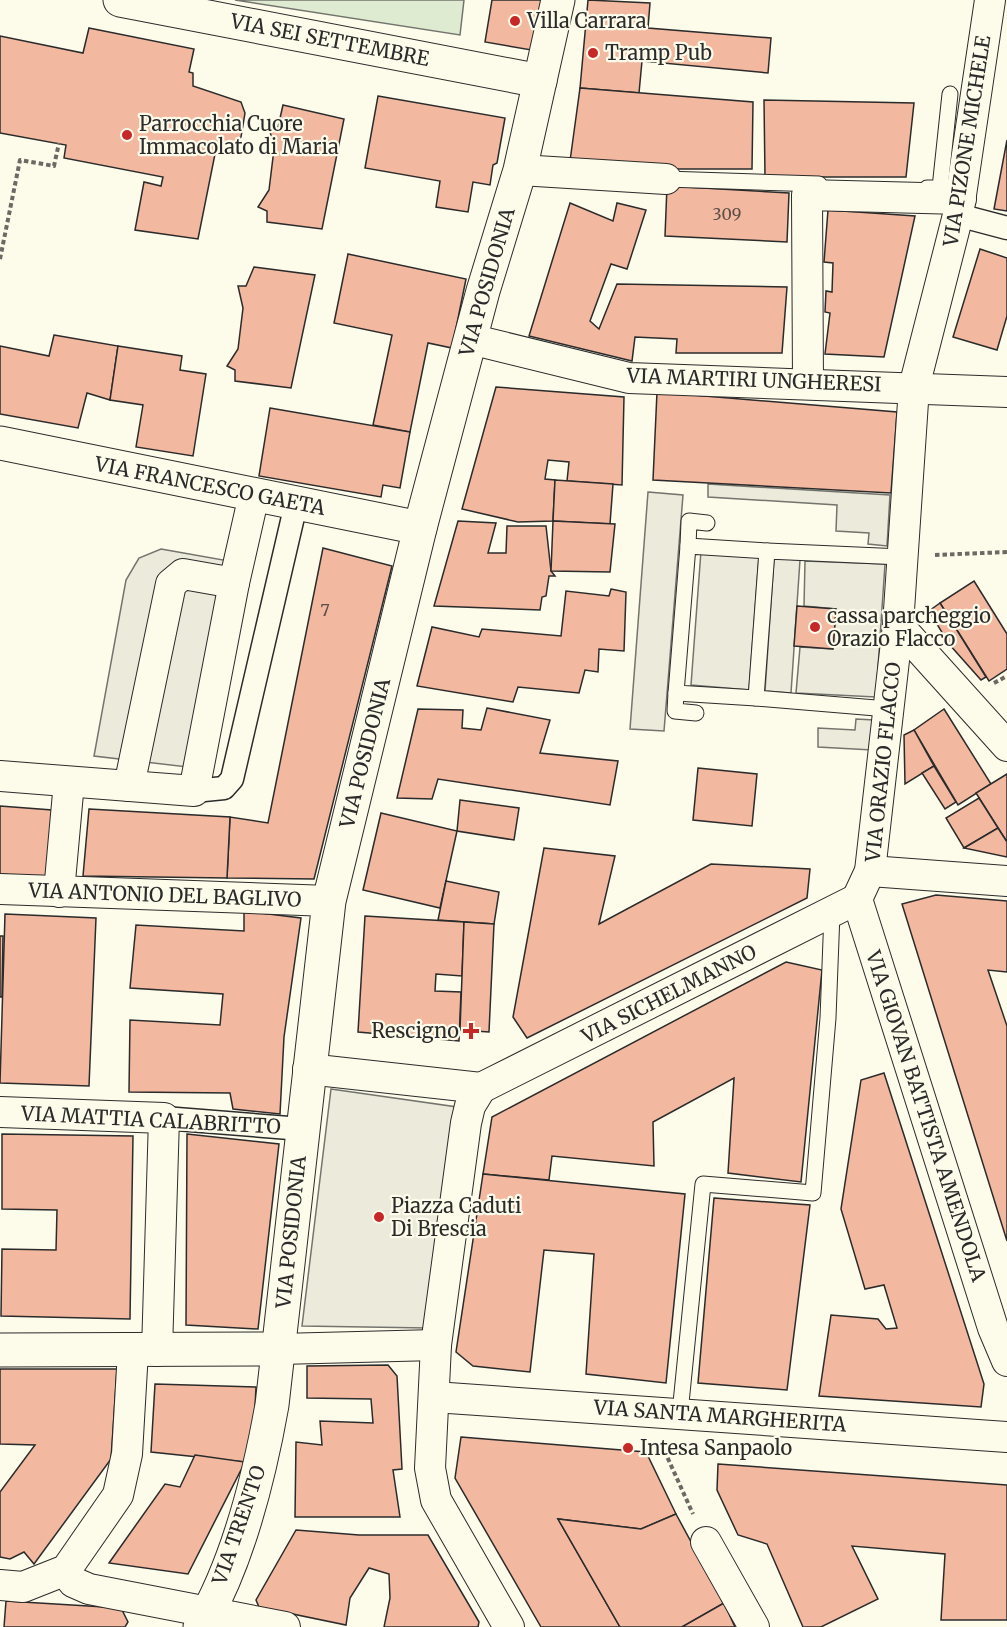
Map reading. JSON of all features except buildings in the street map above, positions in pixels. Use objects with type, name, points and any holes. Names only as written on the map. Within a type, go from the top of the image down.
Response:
[{"type":"main road","name":"VIA SEI SETTEMBRE","points":[[120,0],[193,6],[540,81]]},
{"type":"main road","name":"VIA POSIDONIA","points":[[279,1349],[308,1069],[329,901],[420,528],[470,339],[520,170],[558,0]]},
{"type":"main road","name":"VIA FRANCESCO GAETA","points":[[0,443],[420,528]]},
{"type":"main road","points":[[0,1350],[279,1349]]},
{"type":"main road","name":"VIA TRENTO","points":[[204,1620],[245,1522],[261,1467],[279,1349]]},
{"type":"street","name":"VIA PIZONE MICHELE","points":[[914,387],[960,207],[990,0]]},
{"type":"street","points":[[520,170],[666,179]]},
{"type":"street","points":[[808,383],[807,195],[960,207],[1007,228]]},
{"type":"street","name":"VIA MARTIRI UNGHERESI","points":[[470,339],[629,378],[1007,392]]},
{"type":"street","name":"VIA ORAZIO FLACCO","points":[[914,387],[898,625],[870,871],[1007,881]]},
{"type":"street","points":[[194,791],[234,583],[254,495]]},
{"type":"street","points":[[0,776],[194,791],[224,788],[232,779],[296,504]]},
{"type":"street","points":[[129,786],[171,584],[183,574],[234,583]]},
{"type":"street","name":"VIA ORAZIO FLACCO","points":[[898,625],[1007,746]]},
{"type":"street","points":[[59,892],[69,782]]},
{"type":"street","points":[[845,906],[870,871]]},
{"type":"street","name":"VIA ANTONIO DEL BAGLIVO","points":[[0,889],[329,901]]},
{"type":"street","name":"VIA SICHELMANNO","points":[[481,1088],[845,906]]},
{"type":"street","name":"VIA GIOVAN BATTISTA AMENDOLA","points":[[845,906],[993,1328],[1007,1361]]},
{"type":"street","points":[[308,1069],[481,1088],[470,1106],[466,1123],[436,1346],[430,1468],[436,1500],[509,1627]]},
{"type":"street","name":"VIA MATTIA CALABRITTO","points":[[0,1112],[164,1118],[302,1129]]},
{"type":"street","points":[[0,1586],[23,1587],[66,1570],[118,1495],[145,1351],[164,1118]]},
{"type":"street","points":[[279,1349],[436,1346]]},
{"type":"street","name":"VIA SANTA MARGHERITA","points":[[434,1397],[1007,1437]]},
{"type":"street","points":[[706,1542],[754,1627]]},
{"type":"street","points":[[66,1570],[73,1582],[88,1589],[204,1620],[285,1627]]},
{"type":"lane","points":[[666,179],[940,188],[950,94]]},
{"type":"lane","points":[[696,713],[675,711],[676,693],[689,521],[707,523]]},
{"type":"lane","points":[[688,546],[902,557]]},
{"type":"lane","points":[[756,698],[767,551]]},
{"type":"lane","points":[[676,693],[888,709]]},
{"type":"lane","points":[[680,1413],[703,1184],[813,1193],[828,1018],[845,906]]},
{"type":"path","points":[[0,259],[20,160],[54,166],[59,143]]},
{"type":"path","points":[[902,557],[1007,552]]},
{"type":"path","points":[[680,1413],[665,1452],[706,1542]]},
{"type":"green space","points":[[235,0],[464,0],[460,35]]},
{"type":"shaded area","points":[[708,484],[890,495],[887,546],[868,544],[869,533],[836,531],[837,505],[708,497]]},
{"type":"shaded area","points":[[648,492],[683,495],[664,731],[630,729]]},
{"type":"shaded area","points":[[161,549],[246,564],[213,770],[94,756],[126,580],[139,558]]},
{"type":"shaded area","points":[[701,551],[759,556],[749,690],[691,685]]},
{"type":"shaded area","points":[[774,558],[800,560],[791,693],[765,691]]},
{"type":"shaded area","points":[[805,561],[885,564],[876,697],[796,693],[800,647],[833,649],[836,609],[804,606]]},
{"type":"shaded area","points":[[856,719],[874,720],[872,750],[818,747],[818,728],[855,730]]},
{"type":"shaded area","name":"Piazza Caduti Di Brescia","points":[[331,1089],[457,1107],[428,1328],[302,1326]]},
{"type":"place","name":"Villa Carrara","points":[[515,21]]},
{"type":"place","name":"Tramp Pub","points":[[593,53]]},
{"type":"place","name":"Parrocchia Cuore Immacolato di Maria","points":[[127,135]]},
{"type":"place","name":"cassa parcheggio Orazio Flacco","points":[[815,627]]},
{"type":"place","name":"Rescigno","points":[[471,1031]]},
{"type":"place","name":"Piazza Caduti Di Brescia","points":[[379,1217]]},
{"type":"place","name":"Intesa Sanpaolo","points":[[628,1448]]}]
